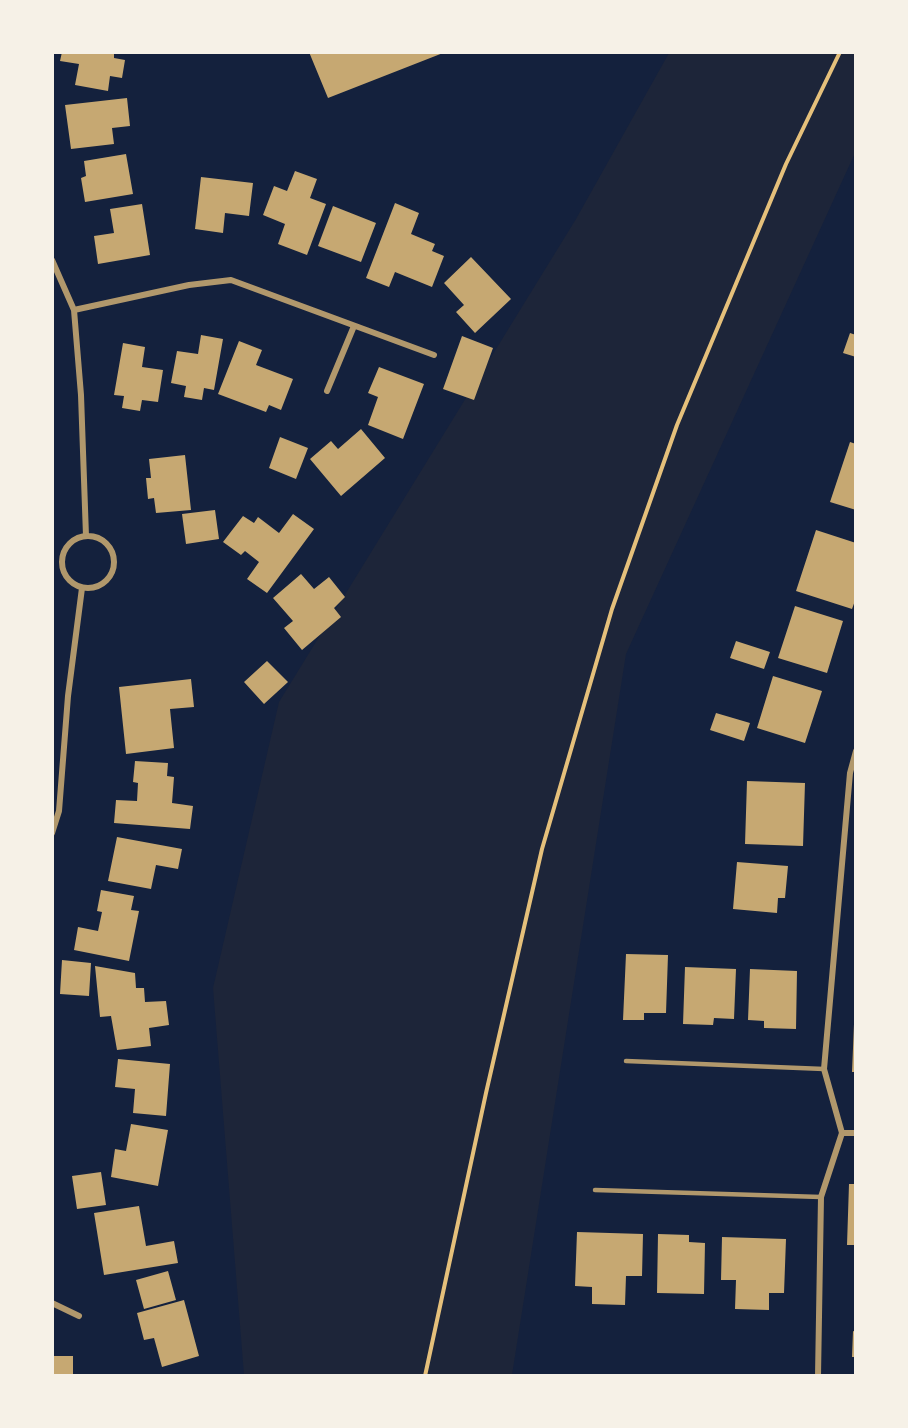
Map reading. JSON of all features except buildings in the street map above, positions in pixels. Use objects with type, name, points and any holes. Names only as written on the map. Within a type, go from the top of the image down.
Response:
[{"type":"street","points":[[52,260],[74,310],[81,395],[86,536]]},
{"type":"street","points":[[74,310],[189,285],[231,280],[434,355]]},
{"type":"street","points":[[327,392],[354,326]]},
{"type":"street","points":[[86,536],[97,537],[107,544],[114,557],[114,566],[105,582],[91,588],[82,588],[67,579],[62,566],[63,554],[74,540],[86,536]]},
{"type":"street","points":[[52,833],[59,811],[68,696],[82,588]]},
{"type":"street","points":[[818,1376],[821,1197],[842,1133],[824,1069],[855,751]]},
{"type":"street","points":[[842,1133],[855,1133]]},
{"type":"street","points":[[52,1303],[79,1316]]},
{"type":"lane","points":[[626,1061],[824,1069]]},
{"type":"lane","points":[[595,1190],[821,1197]]},
{"type":"path","points":[[425,1376],[542,849],[612,609],[677,425],[786,164],[840,52]]},
{"type":"shaded area","points":[[669,53],[855,53],[855,153],[626,654],[512,1375],[244,1375],[213,988],[279,702],[576,219]]}]
